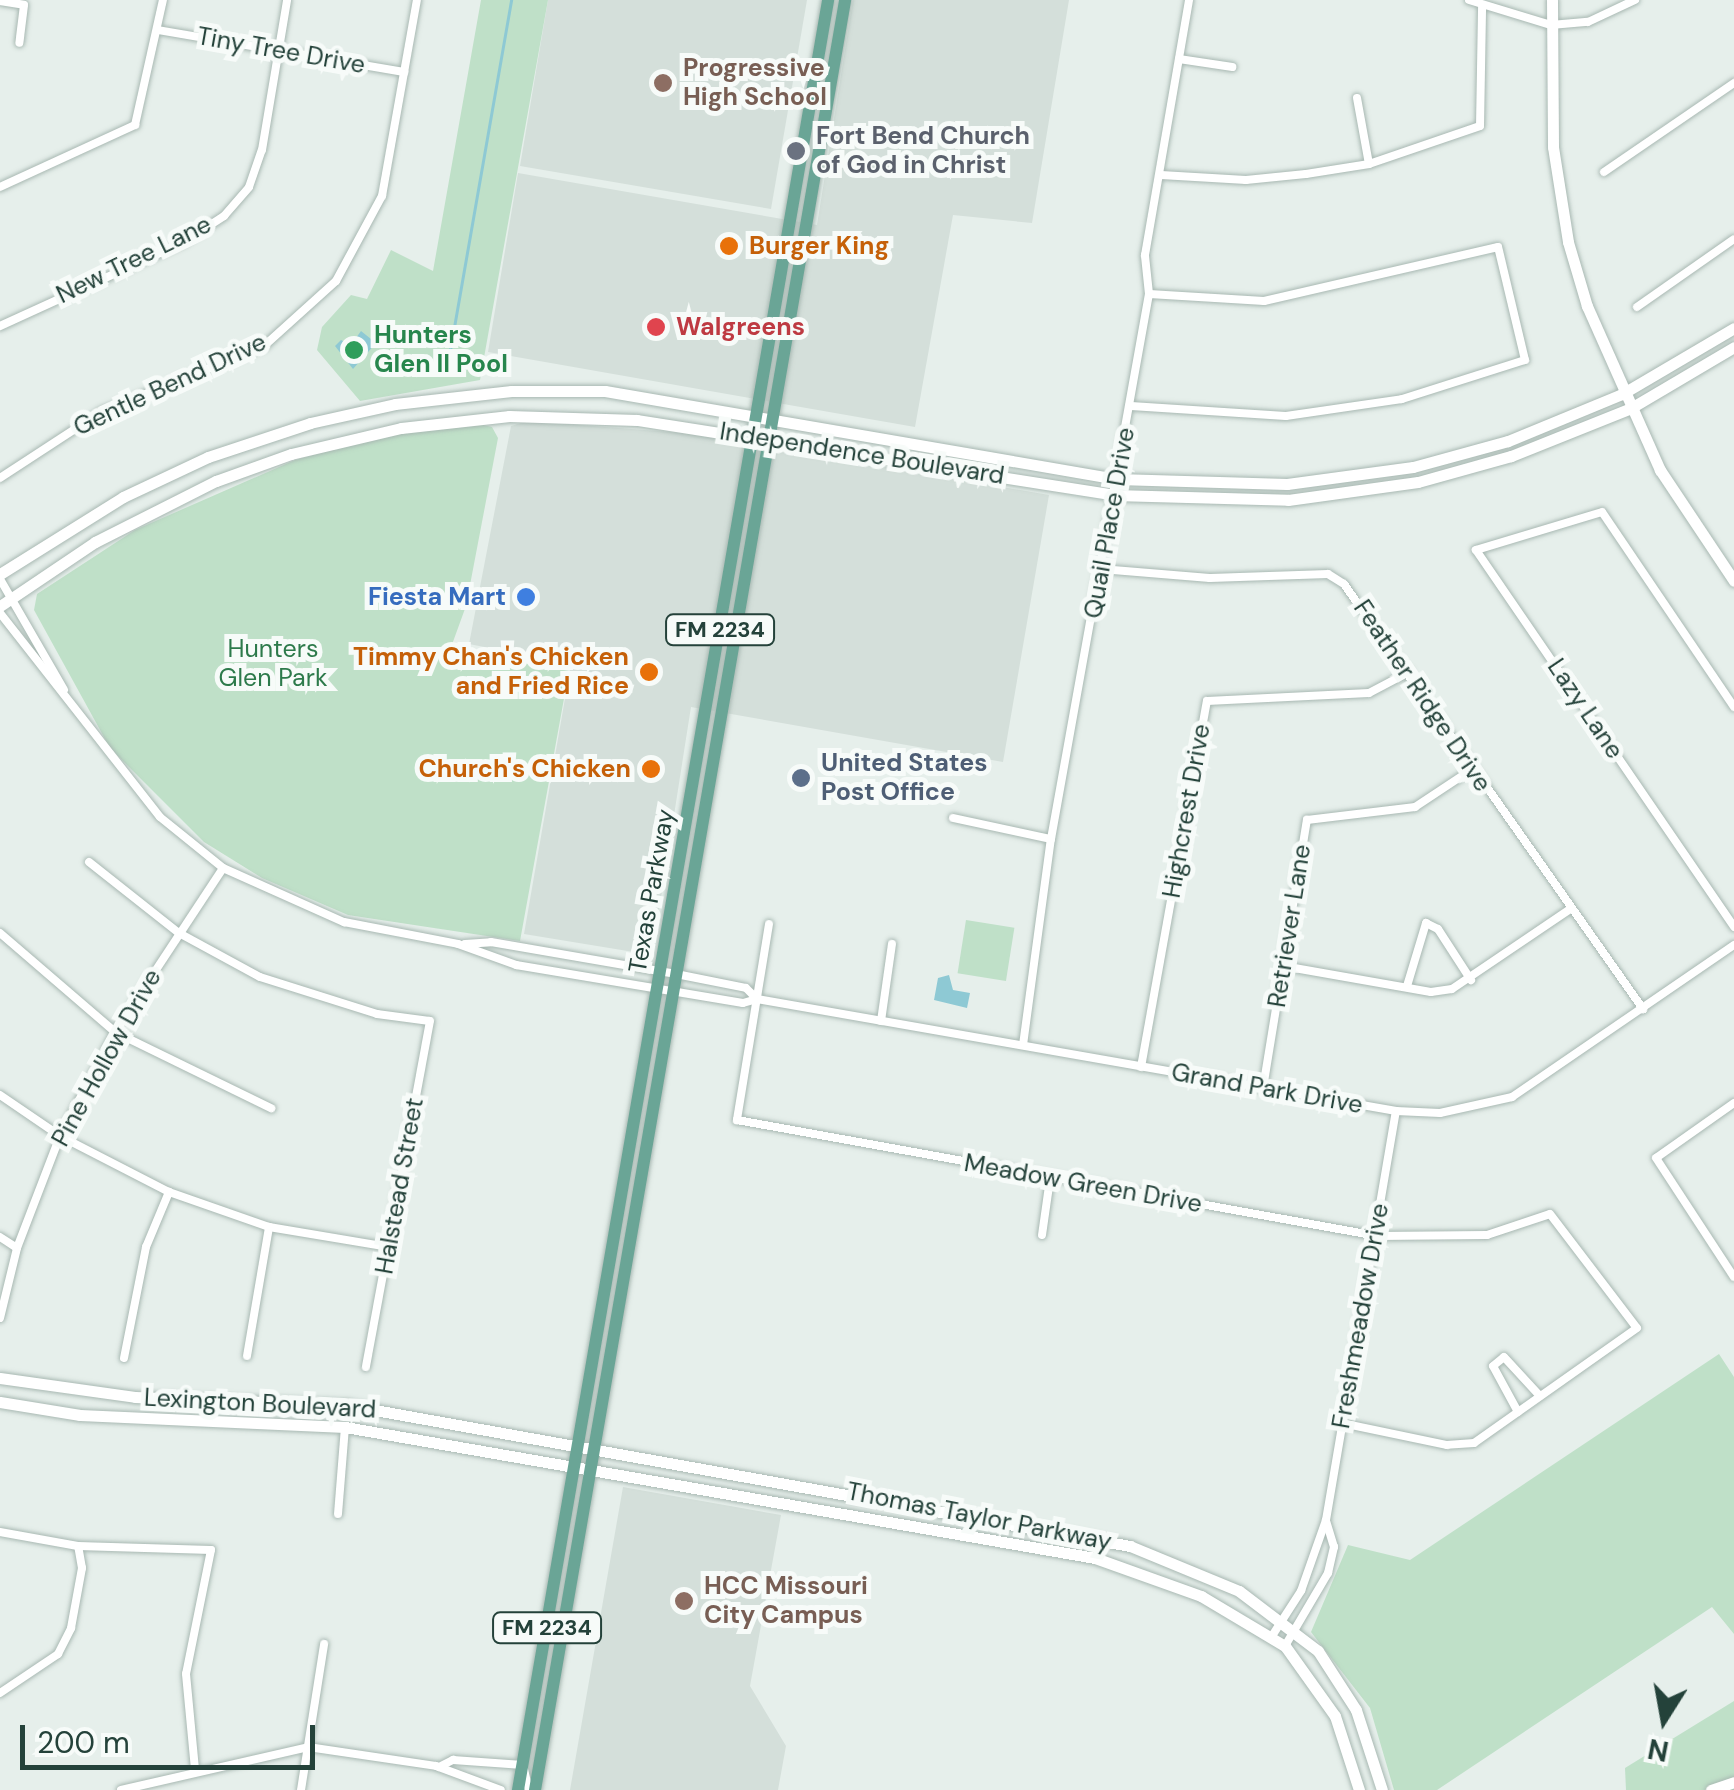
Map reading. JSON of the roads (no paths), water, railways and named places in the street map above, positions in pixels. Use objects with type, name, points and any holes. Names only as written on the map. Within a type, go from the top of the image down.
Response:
[{"type":"main road","name":"Texas Parkway","points":[[518,1790],[828,0]]},
{"type":"main road","name":"Texas Parkway","points":[[532,1790],[845,0]]},
{"type":"main road","points":[[1552,0],[1553,147],[1568,242],[1622,394],[1680,505],[1734,581]]},
{"type":"main road","points":[[807,134],[817,168]]},
{"type":"main road","name":"Independence Boulevard","points":[[0,577],[123,497],[208,457],[353,412],[511,392],[605,391],[773,415],[1116,479],[1287,484],[1459,456],[1622,394],[1734,328]]},
{"type":"main road","name":"Independence Boulevard","points":[[0,609],[95,542],[216,481],[348,439],[508,416],[638,420],[928,462],[1114,495],[1288,500],[1463,470],[1631,408],[1734,347]]},
{"type":"main road","points":[[508,416],[511,392]]},
{"type":"main road","points":[[926,446],[928,462]]},
{"type":"main road","points":[[1459,456],[1463,470]]},
{"type":"main road","points":[[208,457],[216,481]]},
{"type":"main road","points":[[1287,484],[1288,500]]},
{"type":"main road","points":[[714,658],[725,692]]},
{"type":"main road","points":[[692,786],[704,817]]},
{"type":"main road","points":[[623,1187],[639,1190]]},
{"type":"main road","name":"Lexington Boulevard","points":[[0,1378],[180,1398],[384,1411],[579,1446]]},
{"type":"main road","points":[[180,1398],[180,1419]]},
{"type":"main road","name":"Lexington Boulevard","points":[[0,1402],[180,1419],[345,1427],[575,1466]]},
{"type":"main road","points":[[381,1433],[384,1411]]},
{"type":"main road","name":"Thomas Taylor Parkway","points":[[579,1446],[1101,1537],[1211,1577],[1297,1630],[1349,1697],[1382,1790]]},
{"type":"main road","name":"Thomas Taylor Parkway","points":[[575,1466],[1095,1558],[1202,1596],[1285,1646],[1335,1716],[1359,1790]]},
{"type":"main road","points":[[749,1496],[753,1475]]},
{"type":"main road","points":[[1710,1790],[1734,1782]]},
{"type":"street","points":[[0,0],[24,5],[18,43]]},
{"type":"street","points":[[0,187],[135,124],[163,0]]},
{"type":"street","name":"New Tree Lane","points":[[0,326],[184,242],[224,216],[249,187],[262,150],[287,0]]},
{"type":"street","name":"Gentle Bend Drive","points":[[0,478],[101,412],[264,346],[305,314],[360,247],[382,196],[416,0]]},
{"type":"street","name":"Quail Place Drive","points":[[1023,1045],[1052,839],[1149,294],[1145,255],[1189,0]]},
{"type":"street","points":[[1469,0],[1550,25],[1588,22],[1635,0]]},
{"type":"street","points":[[1161,174],[1246,180],[1369,164],[1480,126],[1476,80],[1482,6]]},
{"type":"street","name":"Tiny Tree Drive","points":[[158,30],[404,72]]},
{"type":"street","points":[[1179,59],[1232,67]]},
{"type":"street","points":[[1604,172],[1734,84]]},
{"type":"street","points":[[1356,98],[1369,164]]},
{"type":"street","points":[[1637,308],[1734,239]]},
{"type":"street","points":[[1131,406],[1286,416],[1402,399],[1525,360],[1498,247],[1264,301],[1149,294]]},
{"type":"street","name":"Lazy Lane","points":[[1734,708],[1602,512],[1542,526],[1476,550],[1734,926]]},
{"type":"street","name":"Feather Ridge Drive","points":[[1101,569],[1210,578],[1328,574],[1344,584],[1409,672],[1471,770],[1643,1009]]},
{"type":"street","name":"Grand Park Drive","points":[[0,577],[66,694],[160,816],[223,868],[344,922],[458,944],[516,965],[743,1003],[757,998],[1396,1112],[1440,1114],[1512,1097],[1734,945]]},
{"type":"street","name":"Grand Park Drive","points":[[0,609],[43,675],[66,694]]},
{"type":"street","name":"Highcrest Drive","points":[[1141,1067],[1207,701],[1369,694],[1409,672]]},
{"type":"street","name":"Retriever Lane","points":[[1263,1088],[1307,820],[1414,807],[1471,770]]},
{"type":"street","points":[[954,818],[1052,839]]},
{"type":"street","points":[[89,862],[179,933]]},
{"type":"street","name":"Pine Hollow Drive","points":[[0,1318],[17,1248],[60,1136],[115,1032],[223,868]]},
{"type":"street","points":[[1284,966],[1442,990],[1471,980],[1570,909]]},
{"type":"street","points":[[757,998],[768,924]]},
{"type":"street","points":[[1408,986],[1418,930],[1426,924],[1438,929],[1471,980]]},
{"type":"street","points":[[0,932],[115,1032],[271,1108]]},
{"type":"street","name":"Halstead Street","points":[[179,933],[313,996],[430,1022],[366,1367]]},
{"type":"street","name":"Grand Park Drive","points":[[458,944],[491,942],[676,974],[746,988],[757,998]]},
{"type":"street","points":[[882,1022],[892,944]]},
{"type":"street","name":"Meadow Green Drive","points":[[757,998],[737,1120],[1377,1236],[1488,1235],[1550,1214],[1637,1328],[1540,1396]]},
{"type":"street","points":[[0,1096],[60,1136],[169,1192],[268,1227],[390,1248]]},
{"type":"street","points":[[1734,1103],[1656,1158],[1734,1277]]},
{"type":"street","name":"Freshmeadow Drive","points":[[1272,1636],[1284,1619],[1326,1520],[1396,1112]]},
{"type":"street","points":[[1042,1235],[1050,1179]]},
{"type":"street","points":[[124,1358],[146,1247],[169,1192]]},
{"type":"street","points":[[247,1356],[268,1227]]},
{"type":"street","points":[[0,1237],[17,1248]]},
{"type":"street","points":[[1342,1423],[1447,1445],[1474,1443],[1518,1412],[1540,1396],[1504,1357],[1493,1366],[1518,1412]]},
{"type":"street","points":[[338,1514],[345,1427]]},
{"type":"street","name":"Freshmeadow Drive","points":[[1285,1646],[1328,1573],[1334,1547],[1326,1520]]},
{"type":"street","points":[[0,1532],[78,1546],[211,1550],[186,1674],[195,1768]]},
{"type":"street","points":[[0,1693],[58,1654],[72,1628],[82,1568],[78,1546]]},
{"type":"street","points":[[301,1790],[324,1644]]},
{"type":"street","points":[[121,1790],[195,1768],[308,1747],[439,1767],[500,1790]]},
{"type":"street","points":[[439,1767],[452,1760],[523,1766],[532,1790]]},
{"type":"water","name":"Hunters Glen II Pool","points":[[361,331],[376,343],[353,369],[335,346],[341,340],[351,345]]},
{"type":"water","points":[[949,975],[953,990],[970,993],[967,1008],[934,1000],[938,978]]},
{"type":"waterway","points":[[449,356],[511,0]]},
{"type":"place","name":"Progressive High School","points":[[663,83]]},
{"type":"place","name":"Fort Bend Church of God in Christ","points":[[796,151]]},
{"type":"place","name":"Burger King","points":[[729,246]]},
{"type":"place","name":"Walgreens","points":[[656,327]]},
{"type":"place","name":"Hunters Glen II Pool","points":[[354,350]]},
{"type":"place","name":"Fiesta Mart","points":[[526,597]]},
{"type":"place","name":"Timmy Chan's Chicken and Fried Rice","points":[[649,672]]},
{"type":"place","name":"Church's Chicken","points":[[651,769]]},
{"type":"place","name":"United States Post Office","points":[[801,778]]},
{"type":"place","name":"HCC Missouri City Campus","points":[[684,1601]]},
{"type":"park label","name":"Hunters Glen Park","points":[[273,664]]}]
